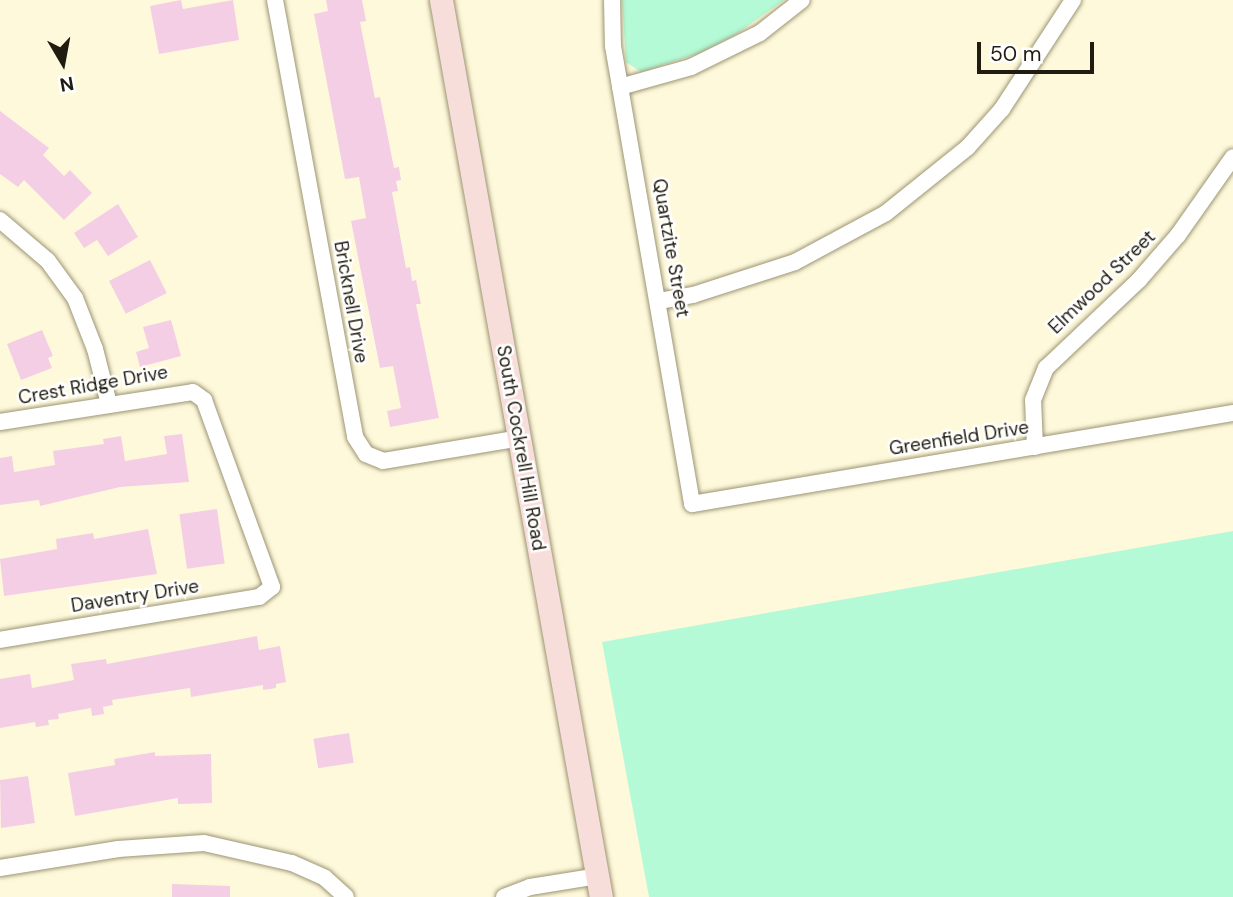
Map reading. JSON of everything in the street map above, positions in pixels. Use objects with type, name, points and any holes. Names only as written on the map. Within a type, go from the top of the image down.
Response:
[{"type":"main road","name":"South Cockrell Hill Road","points":[[441,0],[600,886]]},
{"type":"street","name":"Bricknell Drive","points":[[275,0],[355,437],[366,454],[383,461],[520,438]]},
{"type":"street","name":"Quartzite Street","points":[[612,0],[620,88],[659,300],[692,504]]},
{"type":"street","points":[[620,88],[691,67],[760,33],[802,0]]},
{"type":"street","points":[[659,300],[693,295],[795,262],[886,213],[959,155],[1002,109],[1073,0]]},
{"type":"street","name":"Elmwood Street","points":[[1035,447],[1033,400],[1046,368],[1139,280],[1178,235],[1233,157]]},
{"type":"street","points":[[0,220],[48,261],[75,298],[95,349],[108,404]]},
{"type":"street","name":"Crest Ridge Drive","points":[[0,422],[193,392],[204,400],[272,587]]},
{"type":"street","name":"Greenfield Drive","points":[[692,504],[1233,413]]},
{"type":"street","name":"Daventry Drive","points":[[0,640],[259,597],[272,587]]},
{"type":"street","points":[[0,868],[118,849],[204,843],[292,863],[325,878],[346,897]]},
{"type":"street","points":[[503,897],[530,887],[600,886]]},
{"type":"green space","points":[[622,0],[784,0],[735,35],[697,54],[641,72],[626,62]]},
{"type":"green space","points":[[1233,531],[1233,897],[649,897],[602,642]]},
{"type":"building","points":[[181,0],[183,9],[233,0],[239,40],[159,54],[150,6]]},
{"type":"building","points":[[326,0],[362,0],[366,21],[360,22],[375,98],[380,97],[394,168],[399,167],[401,180],[396,181],[398,191],[392,192],[406,268],[410,267],[412,281],[416,280],[421,304],[416,304],[439,418],[390,427],[387,411],[401,408],[393,366],[380,368],[351,221],[366,218],[359,177],[345,179],[314,14],[328,11]]},
{"type":"building","points":[[0,111],[49,148],[43,155],[64,176],[70,170],[92,193],[64,220],[24,180],[18,187],[0,174]]},
{"type":"building","points":[[118,204],[138,237],[108,256],[97,240],[84,248],[74,233]]},
{"type":"building","points":[[150,260],[167,293],[126,314],[109,281]]},
{"type":"building","points":[[171,320],[181,356],[140,367],[136,352],[149,348],[143,327]]},
{"type":"building","points":[[42,330],[53,356],[48,358],[52,368],[21,380],[7,344]]},
{"type":"building","points":[[182,434],[189,482],[120,487],[40,506],[39,500],[0,505],[0,458],[12,456],[14,472],[55,465],[53,451],[104,444],[103,439],[121,436],[125,461],[167,454],[164,436]]},
{"type":"building","points":[[217,509],[225,563],[187,569],[179,514]]},
{"type":"building","points":[[148,529],[157,574],[4,596],[0,559],[57,549],[56,539],[93,533],[94,539]]},
{"type":"building","points":[[257,636],[259,650],[280,646],[286,682],[276,684],[276,688],[263,690],[263,685],[191,697],[190,688],[112,700],[113,705],[103,707],[104,714],[92,716],[91,708],[58,714],[59,719],[48,720],[49,725],[36,727],[35,722],[0,728],[0,679],[30,674],[32,688],[74,680],[71,664],[106,659],[107,664]]},
{"type":"building","points":[[349,733],[354,763],[318,768],[313,739]]},
{"type":"building","points":[[155,752],[155,756],[211,754],[212,803],[178,804],[178,798],[75,816],[68,773],[115,765],[114,759]]},
{"type":"building","points":[[28,776],[35,823],[1,828],[0,780]]},
{"type":"building","points":[[172,884],[230,886],[230,897],[172,897]]}]
